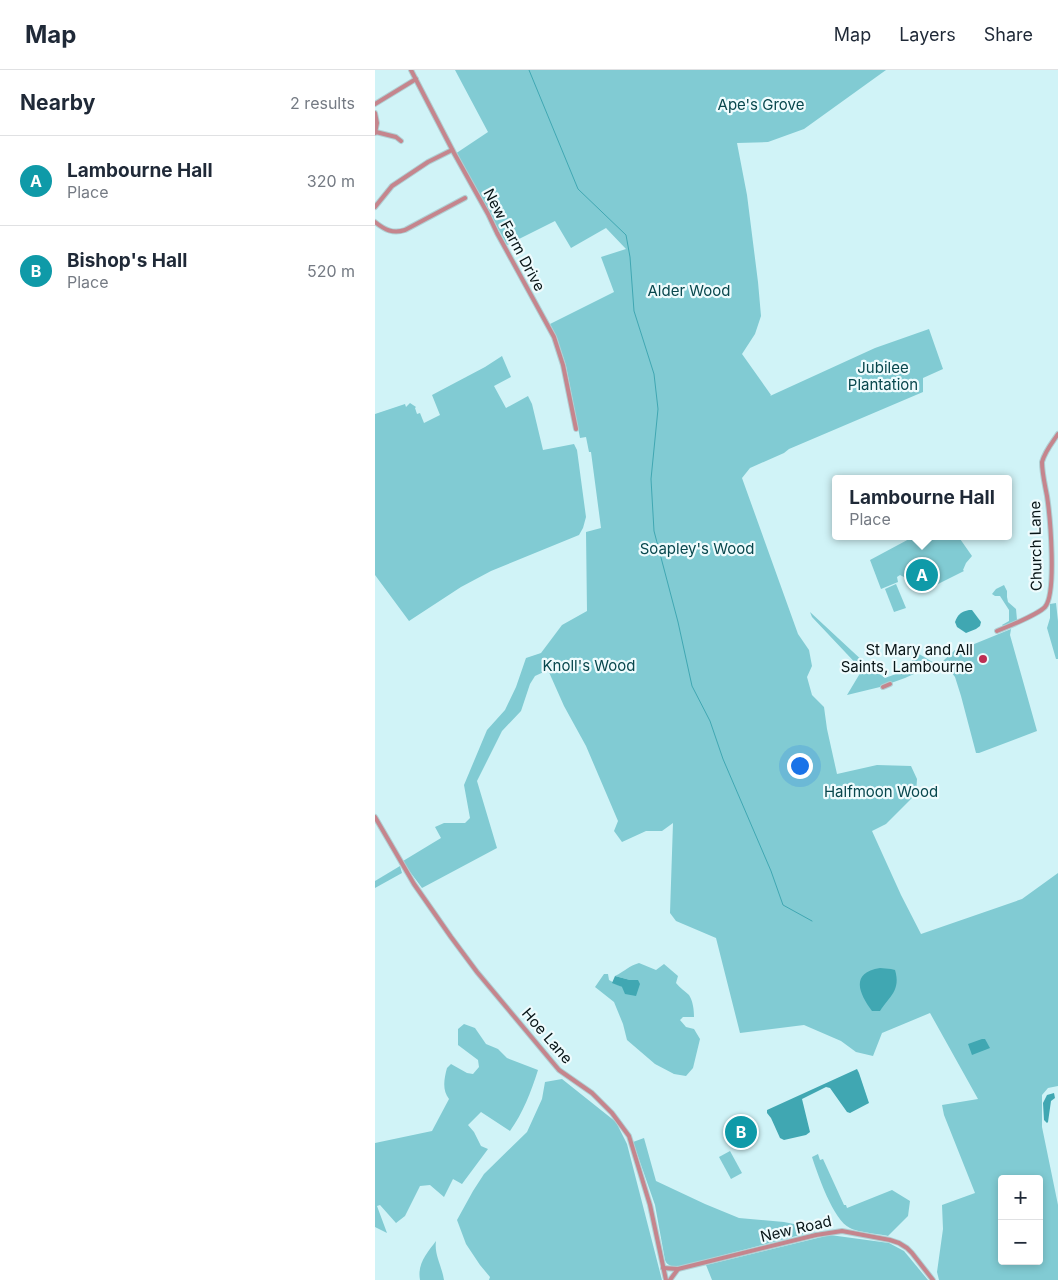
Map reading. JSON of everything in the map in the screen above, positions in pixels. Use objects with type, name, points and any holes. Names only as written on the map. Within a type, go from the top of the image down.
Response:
[{"type":"street","name":"New Farm Drive","points":[[411,70],[452,150],[554,337],[563,366],[576,429]]},
{"type":"street","points":[[375,104],[416,79]]},
{"type":"street","points":[[375,113],[377,124],[375,132],[396,137],[401,141]]},
{"type":"street","points":[[375,207],[392,186],[428,162],[452,150]]},
{"type":"street","points":[[375,222],[387,230],[399,232],[465,198]]},
{"type":"street","name":"Church Lane","points":[[997,631],[1043,608],[1048,600],[1052,575],[1047,498],[1042,466],[1043,457],[1058,434]]},
{"type":"street","points":[[883,687],[891,684]]},
{"type":"street","name":"Hoe Lane","points":[[375,817],[414,884],[477,972],[559,1070],[592,1093],[612,1113],[629,1136],[650,1205],[666,1280]]},
{"type":"street","name":"New Road","points":[[663,1268],[678,1269],[842,1230],[899,1243],[913,1253],[933,1280]]},
{"type":"street","points":[[670,1280],[678,1269]]},
{"type":"green space","points":[[455,70],[886,70],[804,129],[768,142],[737,143],[747,195],[761,316],[755,334],[742,354],[770,396],[875,348],[929,329],[943,369],[923,378],[923,392],[789,449],[750,468],[742,478],[798,634],[809,650],[812,666],[807,677],[812,695],[824,707],[837,774],[877,765],[911,766],[917,779],[916,794],[886,824],[872,831],[921,934],[1022,899],[1058,873],[1058,1086],[1048,1088],[1042,1095],[1042,1127],[1058,1205],[1058,1280],[939,1280],[937,1272],[943,1229],[942,1205],[975,1193],[944,1115],[942,1105],[978,1099],[930,1013],[882,1033],[873,1056],[856,1052],[841,1041],[804,1025],[740,1033],[716,938],[676,921],[670,913],[673,823],[662,831],[646,831],[622,842],[614,831],[618,821],[586,746],[564,706],[548,670],[535,676],[530,684],[521,711],[502,731],[477,781],[497,848],[422,888],[405,865],[403,861],[441,838],[435,827],[444,823],[465,823],[470,818],[464,785],[487,730],[505,710],[516,687],[526,658],[541,653],[562,625],[587,611],[586,532],[601,528],[591,452],[589,452],[586,437],[580,438],[566,366],[557,338],[550,324],[614,292],[601,257],[626,249],[606,228],[571,248],[555,221],[507,245],[455,154],[488,132]]},
{"type":"green space","points":[[502,356],[511,377],[494,386],[506,408],[528,396],[532,404],[543,450],[574,444],[577,450],[586,517],[583,528],[579,535],[491,571],[461,587],[409,621],[375,575],[375,414],[405,404],[406,407],[410,403],[416,407],[417,414],[420,413],[424,423],[440,415],[432,395]]},
{"type":"green space","points":[[907,540],[961,540],[972,556],[966,563],[964,571],[934,586],[929,577],[933,573],[927,563],[914,570],[911,576],[906,578],[900,575],[897,577],[898,582],[881,589],[870,560]]},
{"type":"green space","points":[[896,584],[906,608],[894,612],[885,589]]},
{"type":"green space","points":[[1004,585],[1007,591],[1008,602],[1016,609],[1017,620],[1004,627],[1002,625],[1009,621],[1009,610],[1000,596],[992,594],[996,589]]},
{"type":"green space","points":[[1056,603],[1058,659],[1056,659],[1047,628],[1050,618],[1050,604]]},
{"type":"green space","points":[[810,612],[866,664],[885,678],[901,672],[909,666],[912,662],[914,651],[936,664],[880,687],[847,695],[862,670],[812,617]]},
{"type":"green space","points":[[1011,629],[1010,635],[1037,731],[976,753],[955,677],[943,661],[955,650],[962,649]]},
{"type":"green space","points":[[400,866],[402,873],[375,888],[375,881]]},
{"type":"green space","points":[[639,963],[656,970],[664,964],[678,976],[676,983],[689,995],[694,1017],[683,1017],[680,1020],[686,1027],[694,1029],[700,1039],[693,1068],[686,1076],[674,1074],[655,1064],[627,1040],[614,1002],[595,987],[604,974],[608,974],[609,980],[622,987],[630,980],[615,976]]},
{"type":"green space","points":[[464,1024],[475,1028],[486,1044],[498,1049],[507,1058],[538,1070],[533,1086],[523,1110],[510,1131],[481,1112],[468,1125],[481,1146],[488,1149],[462,1184],[453,1179],[444,1197],[430,1185],[420,1186],[405,1216],[396,1223],[380,1205],[377,1206],[387,1233],[375,1227],[375,1143],[432,1131],[449,1099],[444,1080],[447,1068],[451,1064],[467,1073],[473,1074],[479,1067],[478,1060],[458,1045],[458,1029]]},
{"type":"green space","points":[[562,1079],[616,1122],[627,1144],[662,1280],[489,1280],[490,1277],[466,1244],[457,1220],[473,1191],[484,1174],[527,1132],[542,1099],[545,1082]]},
{"type":"green space","points":[[644,1138],[656,1181],[739,1218],[784,1222],[819,1230],[678,1267],[668,1265],[665,1260],[655,1205],[633,1142]]},
{"type":"green space","points":[[730,1151],[742,1173],[731,1179],[719,1157]]},
{"type":"green space","points":[[818,1154],[820,1160],[823,1159],[847,1208],[892,1190],[910,1201],[908,1216],[888,1236],[850,1228],[838,1216],[827,1196],[812,1157]]},
{"type":"green space","points":[[830,1235],[889,1243],[904,1251],[928,1280],[712,1280],[706,1265]]},
{"type":"green space","points":[[436,1241],[436,1251],[444,1280],[420,1280],[421,1264]]},
{"type":"shaded area","points":[[972,610],[981,622],[980,626],[976,629],[966,633],[957,627],[955,622],[960,614]]},
{"type":"shaded area","points":[[880,968],[895,970],[897,983],[896,988],[880,1011],[872,1011],[861,991],[861,979],[864,974]]},
{"type":"shaded area","points":[[615,976],[638,980],[640,984],[636,996],[625,994],[622,987],[612,983]]},
{"type":"shaded area","points":[[985,1039],[990,1048],[972,1055],[968,1044]]},
{"type":"shaded area","points":[[857,1069],[869,1103],[850,1113],[847,1112],[830,1088],[826,1087],[802,1099],[810,1132],[806,1135],[784,1140],[780,1138],[767,1110]]},
{"type":"shaded area","points":[[1054,1093],[1055,1098],[1051,1101],[1047,1123],[1044,1120],[1043,1103],[1047,1095]]},
{"type":"waterway","points":[[529,70],[578,189],[626,235],[630,257],[634,311],[654,374],[658,409],[651,479],[654,531],[678,622],[692,686],[710,721],[723,759],[771,871],[783,905],[812,921]]},
{"type":"place","name":"Lambourne Hall","points":[[922,575]]},
{"type":"place","name":"St Mary and All Saints, Lambourne","points":[[983,659]]},
{"type":"place","name":"Bishop's Hall","points":[[741,1132]]},
{"type":"park label","name":"Ape's Grove","points":[[761,105]]},
{"type":"park label","name":"Alder Wood","points":[[689,291]]},
{"type":"park label","name":"Jubilee Plantation","points":[[883,376]]},
{"type":"park label","name":"Soapley's Wood","points":[[697,549]]},
{"type":"park label","name":"Knoll's Wood","points":[[589,666]]},
{"type":"park label","name":"Halfmoon Wood","points":[[881,792]]}]
